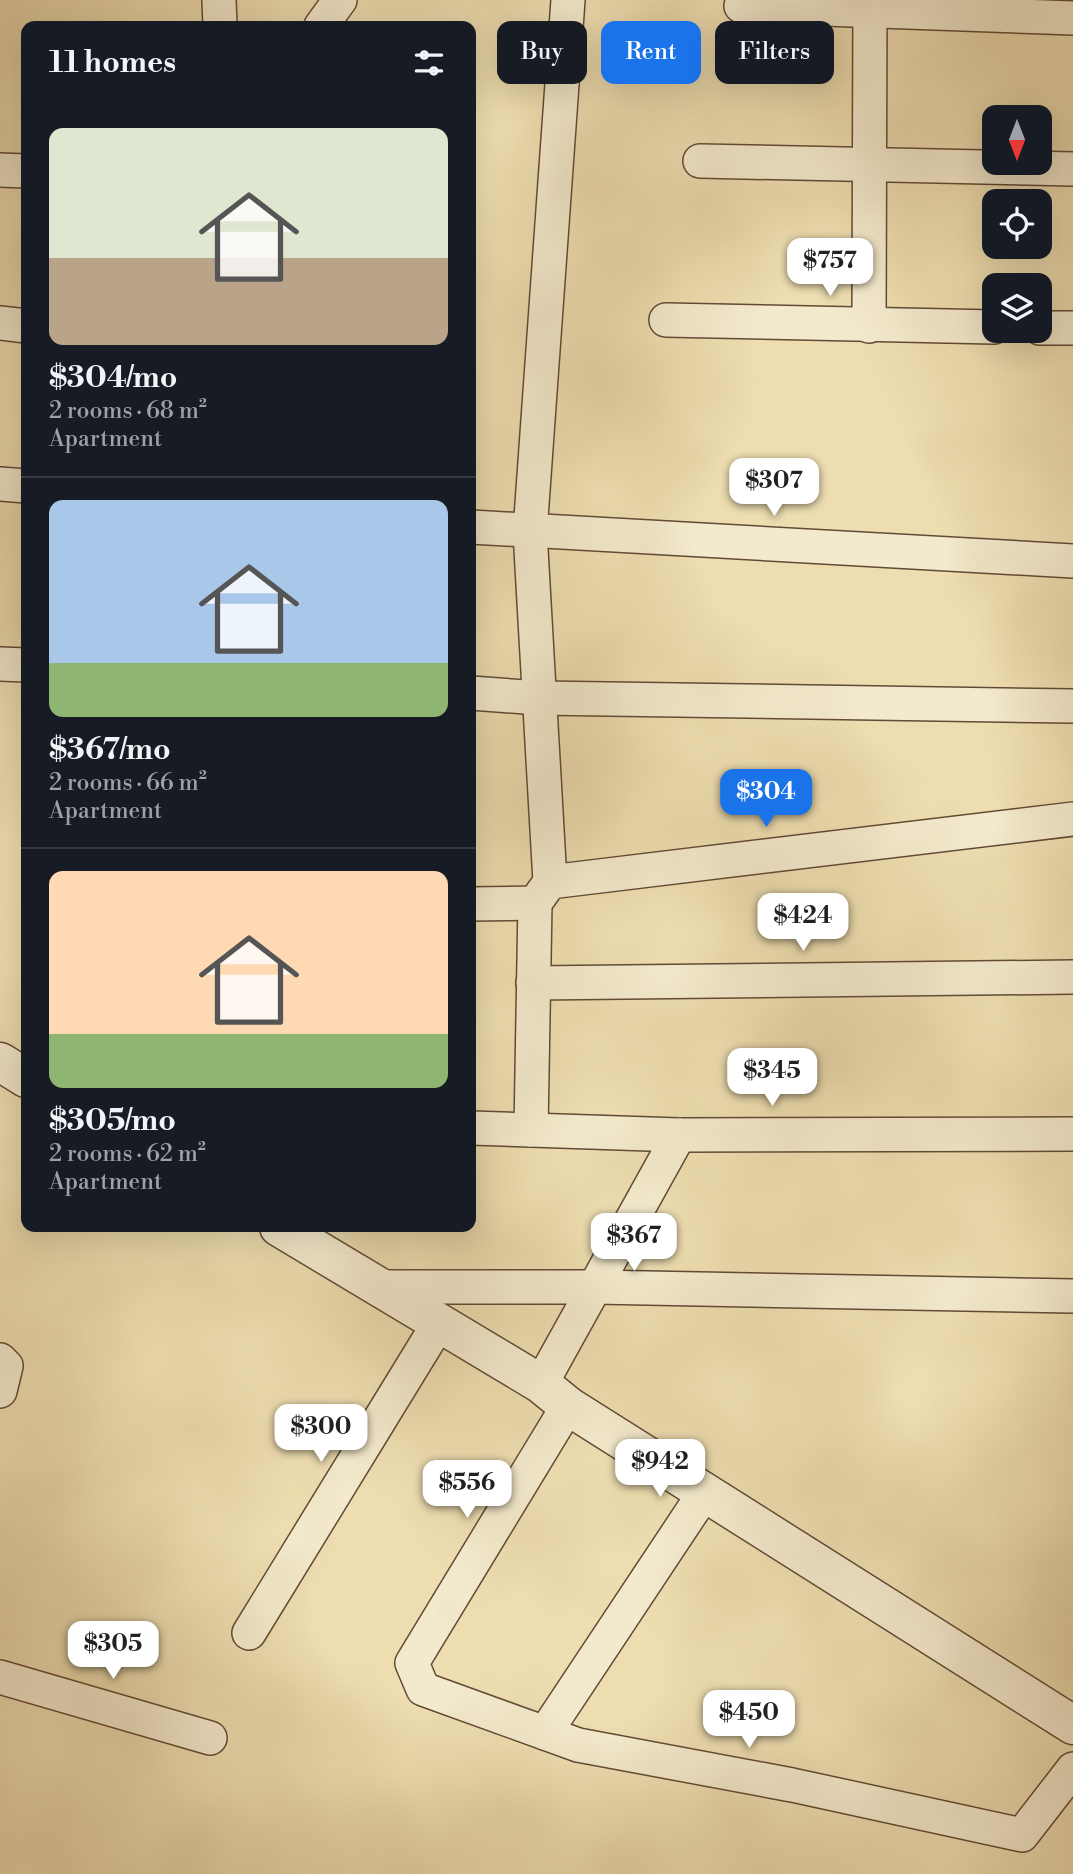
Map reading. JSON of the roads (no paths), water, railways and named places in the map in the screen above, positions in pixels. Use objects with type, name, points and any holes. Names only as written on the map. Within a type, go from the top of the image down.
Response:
[{"type":"street","points":[[219,0],[220,21]]},
{"type":"street","points":[[325,21],[340,0]]},
{"type":"street","points":[[531,1130],[533,983],[543,892],[540,698],[530,532],[568,0]]},
{"type":"street","points":[[869,326],[870,4]]},
{"type":"street","points":[[741,6],[870,4],[1073,18]]},
{"type":"street","points":[[700,161],[868,167],[1073,169]]},
{"type":"street","points":[[0,170],[21,171]]},
{"type":"street","points":[[666,320],[982,327]]},
{"type":"street","points":[[0,323],[21,325]]},
{"type":"street","points":[[1052,328],[1073,328]]},
{"type":"street","points":[[0,484],[21,486]]},
{"type":"street","points":[[476,527],[1073,561]]},
{"type":"street","points":[[0,664],[21,665]]},
{"type":"street","points":[[476,693],[540,698],[1073,706]]},
{"type":"street","points":[[476,903],[1073,820]]},
{"type":"street","points":[[533,983],[1073,976]]},
{"type":"street","points":[[0,1062],[21,1075]]},
{"type":"street","points":[[476,1128],[679,1135],[1073,1134]]},
{"type":"street","points":[[679,1135],[595,1287],[554,1395],[412,1663],[423,1689],[578,1745],[792,1786],[1023,1835],[1073,1769]]},
{"type":"street","points":[[287,1232],[554,1395],[1073,1725]]},
{"type":"street","points":[[378,1287],[595,1287],[1073,1296]]},
{"type":"street","points":[[249,1633],[439,1323]]},
{"type":"street","points":[[0,1360],[6,1366],[0,1391]]},
{"type":"street","points":[[545,1733],[705,1492]]},
{"type":"street","points":[[0,1677],[211,1738]]}]
